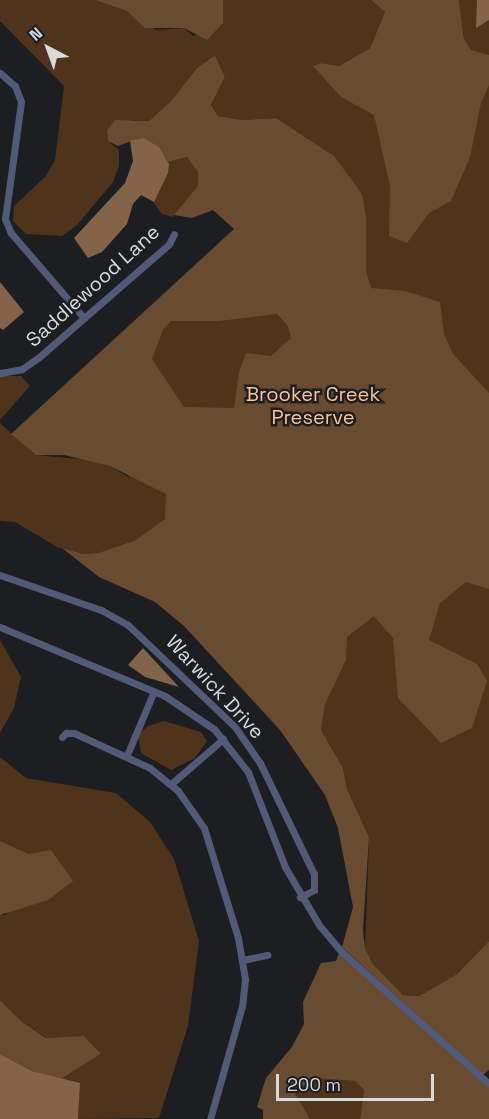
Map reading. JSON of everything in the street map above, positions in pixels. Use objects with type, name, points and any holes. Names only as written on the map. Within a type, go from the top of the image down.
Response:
[{"type":"street","points":[[0,73],[15,86],[21,102],[5,219],[11,233],[84,318]]},
{"type":"street","name":"Saddlewood Lane","points":[[0,373],[22,369],[169,244],[174,234]]},
{"type":"street","name":"Warwick Drive","points":[[0,575],[101,610],[135,629],[236,727],[260,763],[314,874],[314,890],[300,897]]},
{"type":"street","points":[[0,627],[154,691],[186,707],[224,739],[248,772],[300,897],[342,952],[489,1084]]},
{"type":"street","points":[[127,754],[154,691]]},
{"type":"street","points":[[62,737],[66,733],[74,733],[127,754],[171,784],[204,828],[243,960],[244,996],[210,1119]]},
{"type":"street","points":[[171,784],[224,739]]},
{"type":"street","points":[[243,960],[267,955]]},
{"type":"green space","name":"Brooker Creek Preserve","points":[[0,0],[95,0],[127,11],[156,30],[184,28],[193,36],[223,23],[223,0],[371,0],[385,12],[370,48],[339,66],[322,63],[314,66],[341,97],[464,38],[459,0],[489,0],[489,941],[457,974],[419,996],[403,995],[373,964],[365,948],[369,837],[347,789],[343,768],[321,730],[325,704],[167,506],[165,519],[155,529],[136,540],[98,553],[83,554],[57,547],[15,522],[0,521],[0,423],[36,455],[89,460],[110,466],[130,478],[65,389],[331,154],[276,118],[242,120],[218,116],[211,105],[225,77],[215,55],[197,68],[171,101],[149,121],[132,120],[107,130],[108,141],[119,150],[119,166],[113,182],[77,225],[62,236],[26,234],[13,221],[14,206],[46,176],[55,160],[64,86],[0,21]]},
{"type":"green space","points":[[95,0],[223,0],[223,23],[207,40],[184,28],[145,28],[127,11]]},
{"type":"green space","points":[[371,0],[459,0],[464,39],[471,50],[489,55],[489,85],[481,103],[470,157],[451,201],[429,213],[407,243],[389,236],[390,186],[374,115],[341,97],[313,66],[322,63],[339,66],[370,48],[385,12]]},
{"type":"green space","name":"Brooker Creek Preserve","points":[[215,55],[225,77],[211,105],[218,116],[242,120],[276,118],[334,156],[362,194],[366,217],[366,271],[371,288],[405,291],[440,302],[444,334],[453,354],[489,393],[489,589],[466,582],[440,603],[429,640],[477,664],[487,681],[472,728],[441,743],[398,698],[393,638],[374,616],[347,637],[346,660],[325,704],[321,730],[343,768],[347,789],[369,837],[363,930],[365,948],[373,964],[403,995],[419,996],[457,974],[489,941],[489,1070],[483,1075],[342,947],[353,907],[338,828],[325,795],[280,730],[184,626],[155,602],[99,577],[62,548],[83,554],[98,553],[136,540],[165,519],[166,494],[110,466],[64,455],[36,455],[11,434],[234,229],[213,210],[192,218],[174,215],[198,186],[198,172],[187,157],[168,162],[160,148],[131,141],[118,146],[108,141],[107,130],[115,120],[149,121],[171,101],[197,68]],"holes":[[[277,314],[288,326],[291,338],[271,356],[246,353],[239,372],[234,408],[184,407],[152,359],[163,330],[171,321],[220,321]]]},
{"type":"green space","points":[[187,157],[198,172],[198,186],[183,208],[172,217],[162,214],[153,202],[168,162]]},
{"type":"green space","points":[[0,376],[21,376],[30,386],[0,420]]},
{"type":"green space","points":[[0,640],[21,677],[14,708],[0,733]]},
{"type":"green space","points":[[164,721],[201,732],[207,741],[195,758],[171,770],[141,753],[138,735],[148,726]]},
{"type":"green space","points":[[0,757],[26,778],[116,793],[150,822],[174,859],[199,941],[188,1026],[159,1118],[78,1119],[79,1084],[61,1079],[101,1054],[84,1036],[47,1038],[21,1021],[0,1000],[0,915],[6,915],[29,854],[0,841]]},
{"type":"green space","points":[[0,841],[29,854],[51,850],[73,881],[48,900],[0,915]]},
{"type":"green space","points":[[339,953],[489,1088],[489,1119],[360,1119],[364,1090],[355,1081],[312,1078],[295,1093],[310,1119],[263,1119],[263,1110],[257,1107],[266,1078],[292,1047],[304,1024],[303,1002],[321,963],[336,961]]},
{"type":"green space","points":[[0,1000],[21,1021],[46,1038],[84,1036],[101,1054],[61,1079],[32,1071],[0,1054]]},
{"type":"green space","points":[[312,1078],[355,1081],[364,1090],[360,1119],[310,1119],[295,1093]]},
{"type":"shaded area","points":[[477,0],[489,0],[489,20],[476,28]]},
{"type":"shaded area","points":[[144,138],[160,148],[169,164],[168,173],[154,202],[141,195],[133,204],[127,224],[102,252],[88,258],[74,238],[125,183],[133,161],[130,141]]},
{"type":"shaded area","points":[[0,282],[24,312],[3,330],[0,328]]},
{"type":"shaded area","points":[[143,648],[179,687],[145,677],[128,665]]},
{"type":"shaded area","points":[[0,1054],[32,1071],[80,1083],[78,1119],[0,1119]]}]
